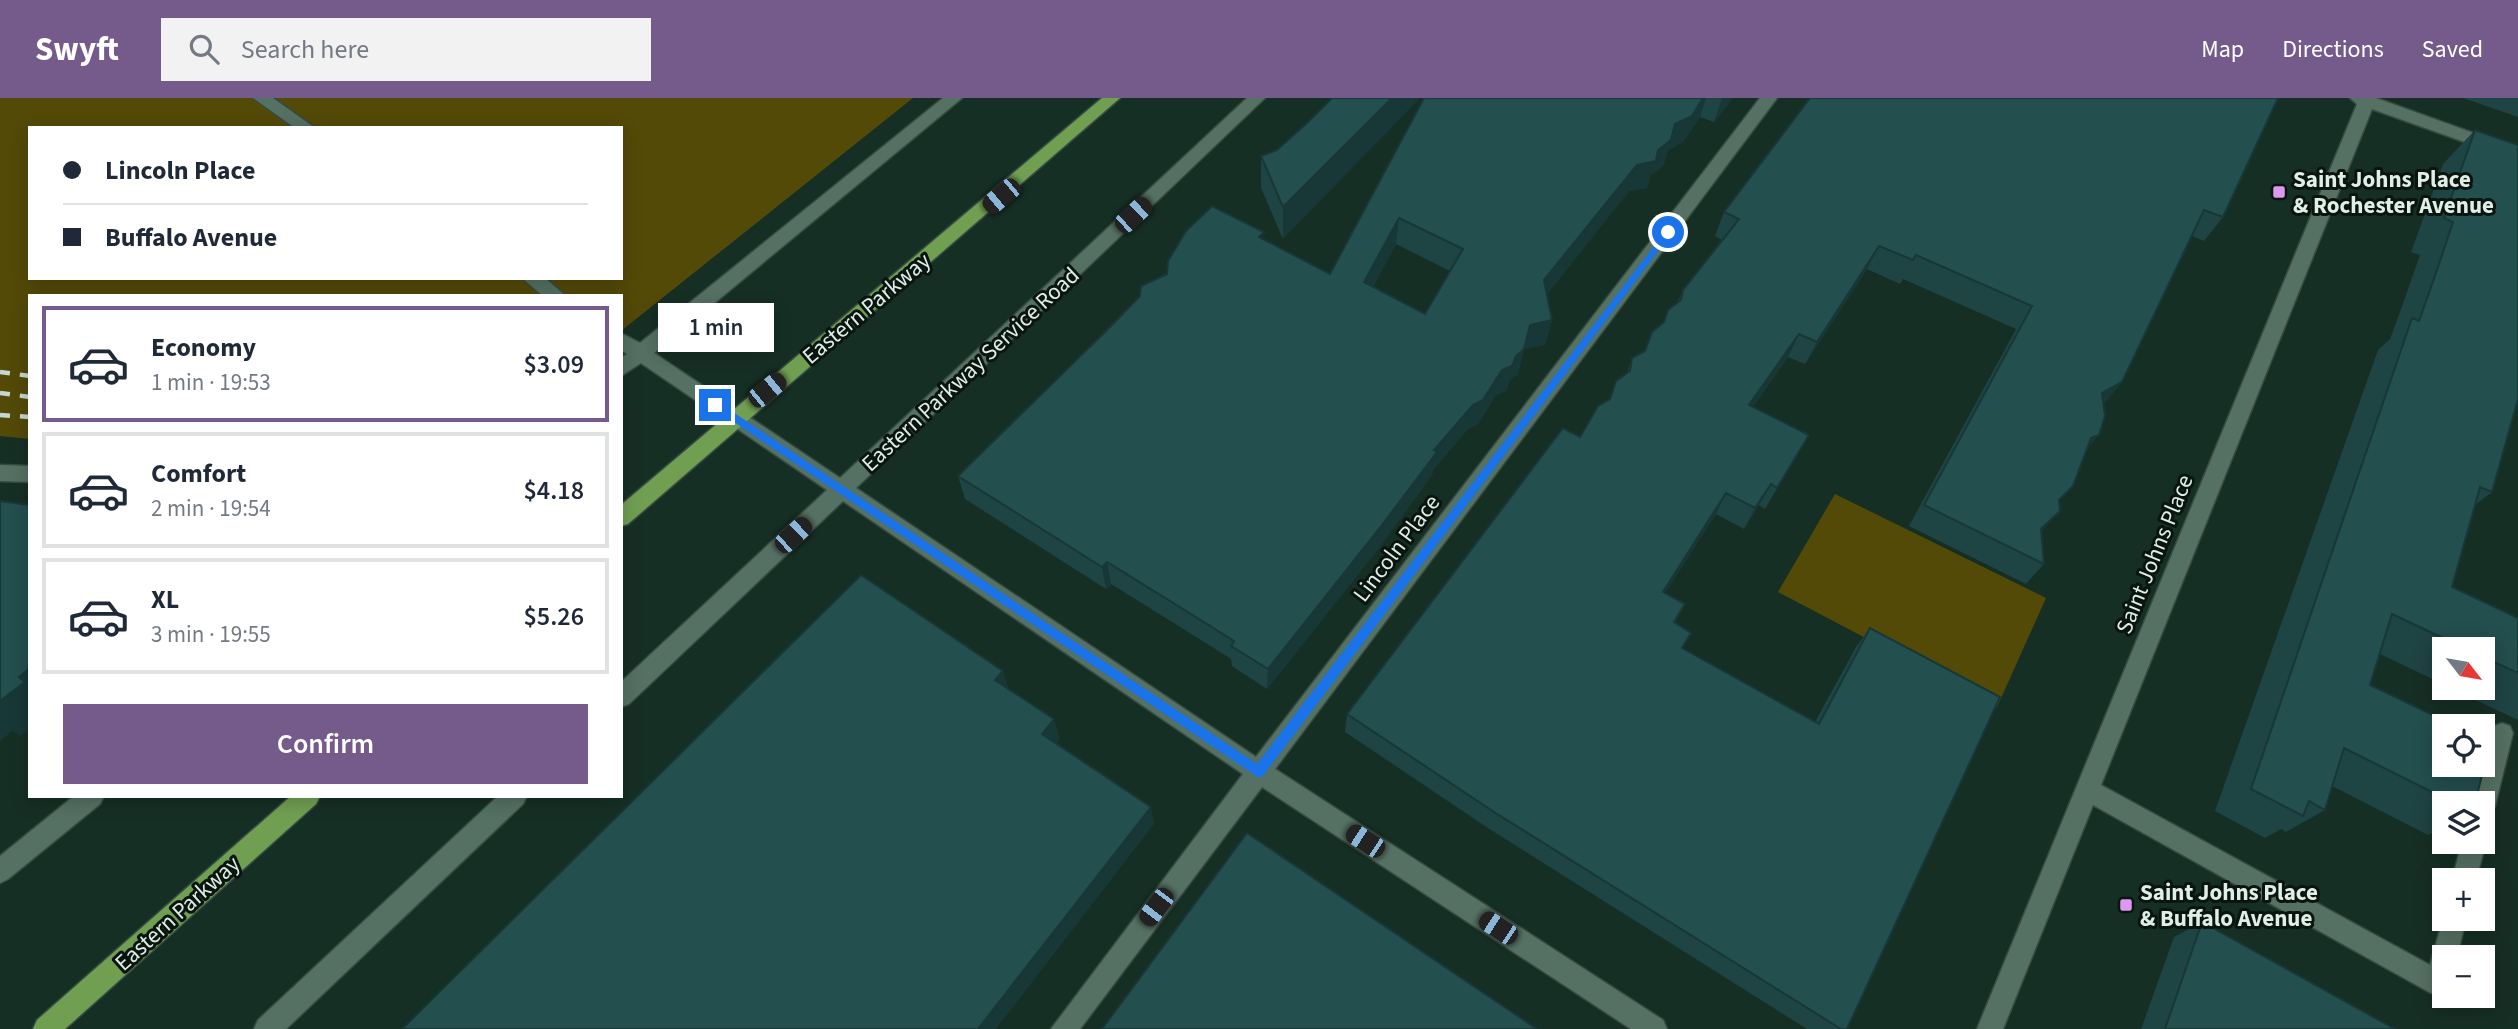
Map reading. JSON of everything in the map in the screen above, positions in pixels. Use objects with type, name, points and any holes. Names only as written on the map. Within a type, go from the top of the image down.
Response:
[{"type":"main road","name":"Eastern Parkway","points":[[623,516],[734,418],[1001,196],[1112,98]]},
{"type":"main road","name":"Eastern Parkway","points":[[46,1029],[306,798]]},
{"type":"street","points":[[261,98],[304,126]]},
{"type":"street","points":[[623,367],[954,98]]},
{"type":"street","name":"Eastern Parkway Service Road","points":[[623,694],[1256,98]]},
{"type":"street","name":"Lincoln Place","points":[[1064,1029],[1769,98]]},
{"type":"street","points":[[2364,99],[2518,155]]},
{"type":"street","name":"Saint Johns Place","points":[[1990,1029],[2364,99]]},
{"type":"street","points":[[534,280],[553,294]]},
{"type":"street","points":[[623,341],[840,491],[1259,772],[1654,1029]]},
{"type":"street","points":[[0,473],[28,474]]},
{"type":"street","points":[[2487,791],[2502,733]]},
{"type":"street","points":[[2087,790],[2438,983],[2451,931]]},
{"type":"street","points":[[0,871],[90,798]]},
{"type":"street","points":[[267,1029],[513,798]]},
{"type":"shaded area","points":[[0,98],[913,98],[623,329],[623,294],[28,294],[28,439],[0,436]]},
{"type":"shaded area","points":[[1835,494],[2046,598],[1997,707],[1778,592]]},
{"type":"building","points":[[1332,98],[1392,98],[1283,207],[1261,156],[1277,150]]},
{"type":"building","points":[[1424,98],[1703,98],[1692,116],[1675,124],[1671,140],[1658,150],[1656,161],[1637,165],[1544,280],[1552,320],[1530,325],[1524,349],[1516,356],[1512,366],[1502,370],[1483,400],[1473,405],[1434,450],[1437,452],[1382,525],[1268,669],[1231,646],[1234,641],[1183,609],[1107,562],[1102,567],[958,476],[1140,296],[1141,286],[1167,274],[1168,261],[1186,231],[1212,206],[1264,232],[1259,237],[1330,274]],"holes":[[[1399,218],[1463,249],[1425,314],[1364,282]]]},
{"type":"building","points":[[1810,98],[2278,98],[2223,217],[2204,210],[2122,382],[2102,393],[2105,416],[2099,435],[2091,438],[2073,486],[2059,500],[2060,511],[2041,529],[2044,564],[1924,505],[2032,306],[1916,255],[1913,260],[1879,246],[1817,342],[1799,334],[1749,405],[1809,435],[1777,488],[1771,484],[1755,508],[1726,493],[1663,592],[1685,604],[1674,622],[1691,633],[1682,648],[1819,724],[1870,628],[2000,697],[1847,1029],[1841,1029],[1494,812],[1347,714],[1563,428],[1580,437],[1598,406],[1610,399],[1616,381],[1630,371],[1632,358],[1645,351],[1652,332],[1664,322],[1668,310],[1681,300],[1683,290],[1739,219],[1724,212]]},
{"type":"building","points":[[2475,130],[2518,145],[2518,399],[2492,492],[2480,487],[2452,587],[2518,618],[2518,673],[2496,663],[2496,637],[2441,637],[2392,614],[2370,685],[2432,715],[2432,777],[2482,777],[2478,791],[2432,792],[2344,748],[2325,810],[2309,801],[2303,816],[2251,789],[2412,318],[2419,321],[2435,276],[2453,222],[2444,218]]},
{"type":"building","points":[[0,501],[28,505],[28,670],[19,677],[25,682],[0,701]]},
{"type":"building","points":[[861,575],[1003,671],[995,680],[1054,719],[1042,734],[1151,807],[978,1029],[402,1029]]},
{"type":"building","points":[[1247,833],[1537,1029],[1102,1029]]},
{"type":"building","points":[[2202,922],[2395,1029],[2165,1029]]},
{"type":"railway","points":[[0,372],[28,376]]},
{"type":"railway","points":[[0,393],[28,397]]},
{"type":"railway","points":[[0,415],[28,417]]},
{"type":"place","name":"Saint Johns Place & Rochester Avenue","points":[[2279,192]]},
{"type":"place","name":"Saint Johns Place & Buffalo Avenue","points":[[2126,905]]},
{"type":"route","points":[[715,405],[1259,772],[1668,232]]}]
